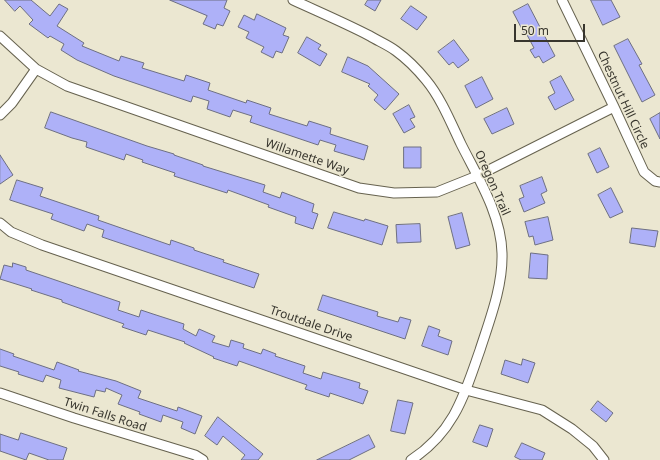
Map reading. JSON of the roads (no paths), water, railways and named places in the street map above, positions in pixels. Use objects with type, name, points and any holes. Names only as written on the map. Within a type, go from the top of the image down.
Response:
[{"type":"street","name":"Oregon Trail","points":[[293,0],[347,24],[394,49],[412,63],[427,81],[447,115],[491,204],[499,232],[502,253],[502,268],[499,285],[491,318],[466,390],[448,426],[433,443],[411,460]]},
{"type":"street","name":"Chestnut Hill Circle","points":[[562,0],[644,172],[655,182],[660,182]]},
{"type":"street","name":"Willamette Way","points":[[0,36],[36,69],[67,86],[359,188],[394,193],[438,192],[477,176],[614,107]]},
{"type":"street","points":[[0,115],[12,103],[36,69]]},
{"type":"street","name":"Troutdale Drive","points":[[0,224],[11,232],[42,245],[466,390],[542,410],[593,446],[604,460]]},
{"type":"street","name":"Twin Falls Road","points":[[0,392],[74,418],[195,455],[203,460]]}]
